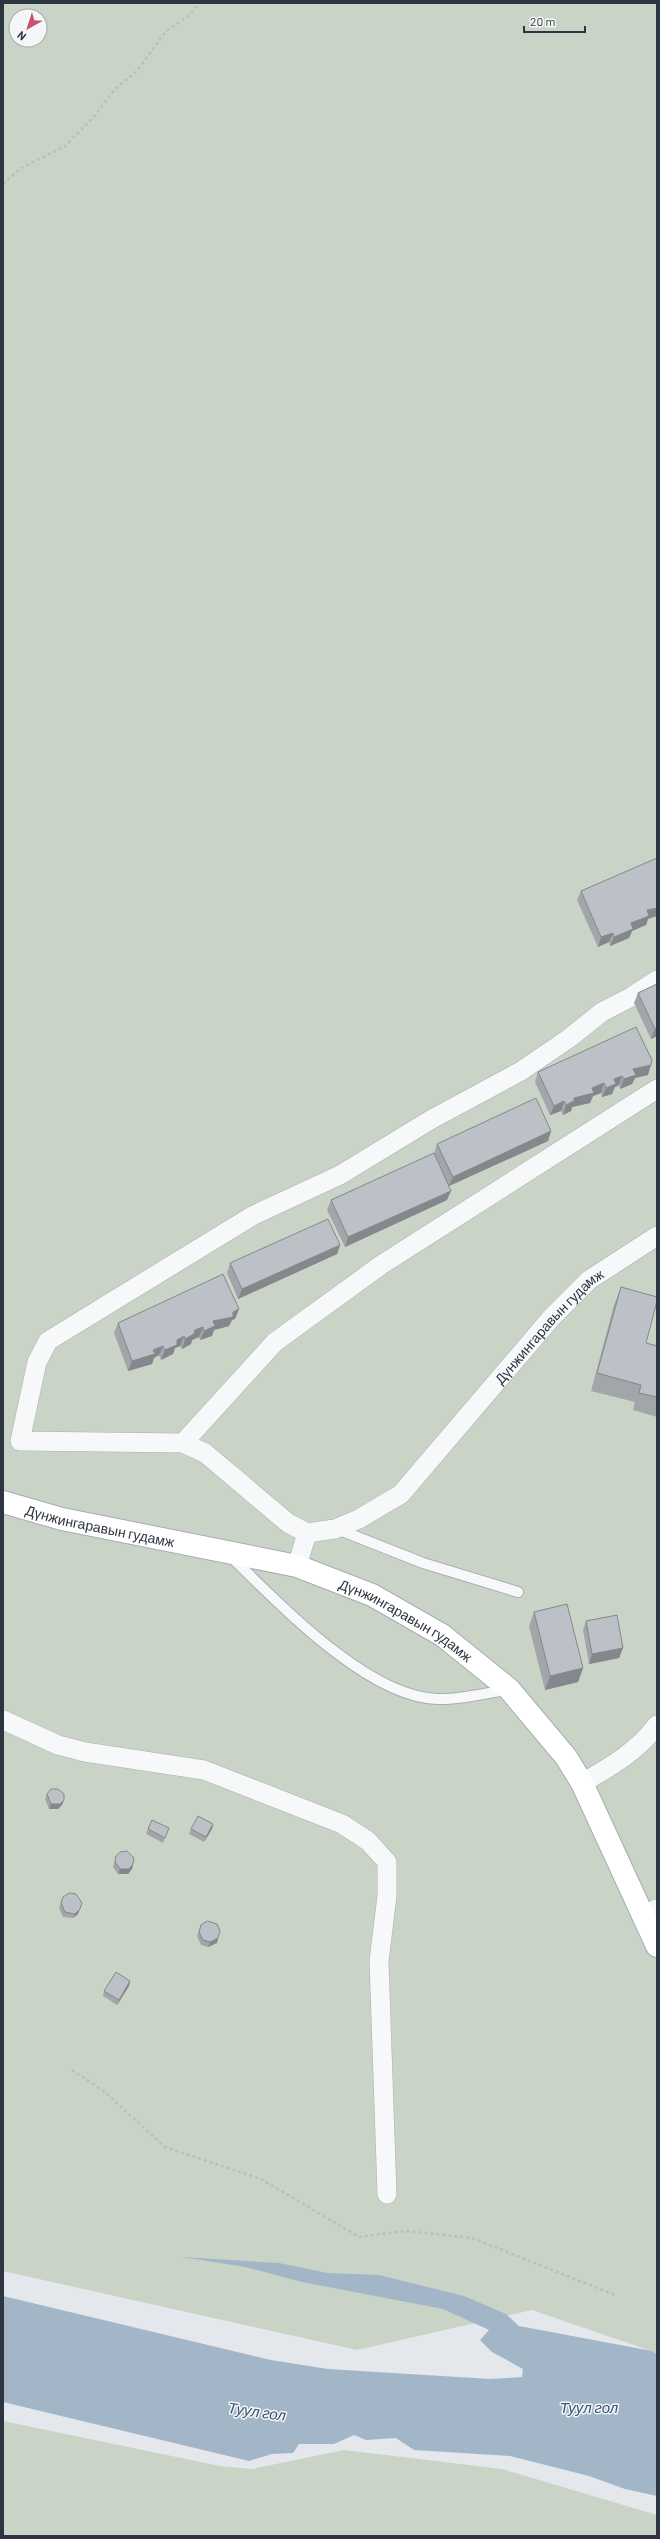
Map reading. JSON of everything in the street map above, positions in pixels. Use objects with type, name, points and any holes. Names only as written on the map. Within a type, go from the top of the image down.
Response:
[{"type":"main road","name":"Дүнжингаравын гудамж","points":[[3,1502],[62,1519],[297,1566],[372,1595],[442,1635],[510,1690],[566,1757],[582,1784],[650,1912],[657,1946]]},
{"type":"street","points":[[297,1566],[307,1533],[288,1523],[205,1453],[183,1442],[20,1440],[38,1362],[48,1341],[252,1216],[340,1175],[432,1119],[521,1071],[568,1039],[602,1012],[632,997],[657,980]]},
{"type":"street","points":[[183,1442],[275,1342],[381,1265],[657,1089]]},
{"type":"street","name":"Дүнжингаравын гудамж","points":[[307,1533],[335,1529],[359,1519],[401,1494],[552,1317],[589,1280],[657,1236]]},
{"type":"street","points":[[3,1720],[58,1745],[86,1752],[204,1770],[342,1824],[368,1841],[386,1862],[387,1896],[379,1961],[387,2194]]},
{"type":"street","points":[[582,1784],[624,1758],[648,1737],[657,1725]]},
{"type":"lane","points":[[335,1529],[423,1563],[518,1592]]},
{"type":"lane","points":[[224,1551],[329,1647],[356,1667],[381,1681],[414,1695],[437,1699],[510,1690]]},
{"type":"path","points":[[3,184],[21,168],[64,146],[93,118],[115,89],[137,71],[166,31],[190,14],[199,3]]},
{"type":"path","points":[[72,2070],[105,2092],[165,2146],[261,2178],[359,2237],[406,2231],[472,2238],[616,2295]]},
{"type":"green space","points":[[3,3],[657,3],[657,2353],[532,2310],[357,2350],[3,2271]]},
{"type":"green space","points":[[3,2421],[220,2466],[252,2469],[344,2450],[502,2469],[657,2515],[657,2536],[3,2536]]},
{"type":"water","name":"Туул гол","points":[[182,2257],[279,2263],[328,2273],[379,2275],[464,2296],[506,2314],[519,2326],[652,2351],[657,2354],[657,2496],[625,2489],[589,2476],[510,2456],[414,2450],[396,2438],[366,2440],[354,2435],[334,2444],[299,2444],[293,2453],[272,2454],[249,2461],[3,2402],[3,2296],[271,2360],[328,2369],[490,2379],[522,2377],[523,2369],[492,2352],[480,2340],[489,2330],[443,2309],[302,2282],[245,2267]]},
{"type":"building","points":[[657,858],[657,908],[647,910],[649,916],[631,923],[633,929],[614,937],[613,933],[601,937],[581,891]]},
{"type":"building","points":[[657,984],[657,1028],[655,1029],[638,993]]},
{"type":"building","points":[[636,1027],[652,1060],[651,1065],[633,1069],[636,1075],[624,1079],[622,1076],[614,1079],[616,1084],[606,1088],[604,1083],[592,1088],[594,1093],[574,1098],[574,1101],[566,1105],[564,1101],[554,1106],[538,1072]]},
{"type":"building","points":[[536,1098],[551,1131],[453,1177],[437,1144]]},
{"type":"building","points":[[434,1153],[451,1191],[348,1237],[331,1200]]},
{"type":"building","points":[[328,1219],[340,1245],[242,1289],[230,1263]]},
{"type":"building","points":[[223,1274],[239,1309],[233,1312],[233,1317],[213,1321],[215,1326],[204,1331],[203,1327],[195,1330],[194,1334],[185,1339],[184,1336],[177,1340],[177,1345],[165,1350],[163,1346],[153,1350],[155,1354],[132,1361],[118,1323]]},
{"type":"building","points":[[621,1287],[657,1297],[646,1343],[657,1346],[657,1397],[639,1393],[641,1385],[597,1373]]},
{"type":"building","points":[[567,1604],[583,1668],[550,1676],[534,1612]]},
{"type":"building","points":[[617,1615],[623,1648],[592,1654],[586,1621]]},
{"type":"building","points":[[51,1789],[58,1789],[64,1794],[64,1800],[60,1804],[51,1804],[47,1794]]},
{"type":"building","points":[[198,1816],[213,1824],[206,1837],[191,1829]]},
{"type":"building","points":[[152,1820],[169,1828],[165,1838],[148,1829]]},
{"type":"building","points":[[127,1851],[134,1858],[133,1864],[129,1869],[120,1869],[115,1862],[116,1856],[120,1852]]},
{"type":"building","points":[[69,1893],[76,1894],[82,1903],[80,1909],[75,1914],[65,1912],[61,1903],[63,1897]]},
{"type":"building","points":[[207,1921],[217,1924],[220,1931],[218,1938],[210,1942],[203,1940],[199,1932],[201,1925]]},
{"type":"building","points":[[116,1972],[130,1981],[119,2000],[104,1991]]}]
